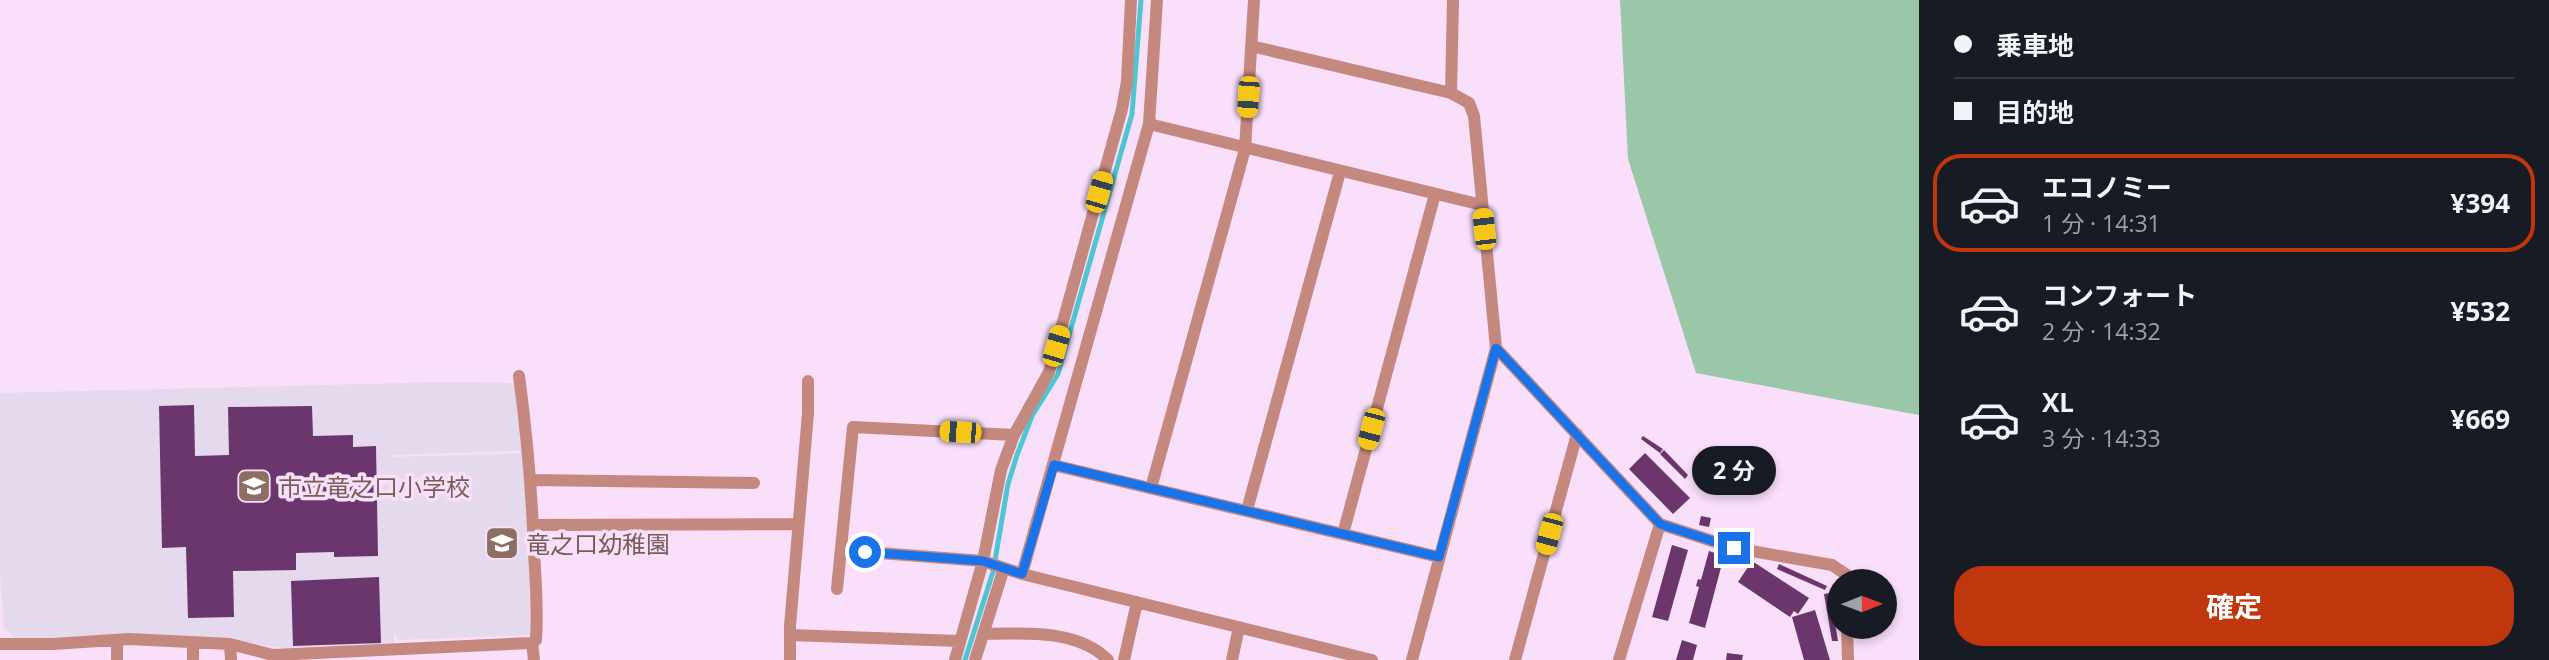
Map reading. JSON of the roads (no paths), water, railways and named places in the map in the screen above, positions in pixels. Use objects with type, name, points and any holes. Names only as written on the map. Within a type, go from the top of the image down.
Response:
[{"type":"street","points":[[955,660],[983,561],[1001,470],[1014,435],[1049,372],[1122,109],[1127,81],[1131,0]]},
{"type":"street","points":[[1022,574],[1149,124],[1157,0]]},
{"type":"street","points":[[1150,488],[1245,149],[1254,0]]},
{"type":"street","points":[[1451,93],[1453,0]]},
{"type":"street","points":[[1251,46],[1451,93],[1469,103],[1474,116],[1496,348],[1412,660]]},
{"type":"street","points":[[1149,124],[1482,205]]},
{"type":"street","points":[[1247,510],[1340,172]]},
{"type":"street","points":[[1343,534],[1435,194]]},
{"type":"street","points":[[1496,348],[1660,524],[1734,548],[1832,565],[1838,569]]},
{"type":"street","points":[[0,644],[117,640],[193,642],[230,644],[273,657],[532,643],[536,640],[537,623],[531,480],[519,376]]},
{"type":"street","points":[[790,660],[808,381]]},
{"type":"street","points":[[837,589],[853,427],[1014,435]]},
{"type":"street","points":[[1515,660],[1577,434]]},
{"type":"street","points":[[1054,465],[1439,557]]},
{"type":"street","points":[[531,480],[754,483]]},
{"type":"street","points":[[533,525],[798,524]]},
{"type":"street","points":[[1619,660],[1660,524]]},
{"type":"street","points":[[841,550],[983,561],[1022,574],[1372,660]]},
{"type":"street","points":[[975,660],[1004,568]]},
{"type":"street","points":[[1124,660],[1138,602]]},
{"type":"street","points":[[1232,660],[1239,627]]},
{"type":"street","points":[[983,634],[1028,633],[1067,639],[1098,650],[1108,660]]},
{"type":"street","points":[[790,635],[959,641]]},
{"type":"street","points":[[1847,639],[1847,660]]},
{"type":"street","points":[[117,640],[117,660]]},
{"type":"street","points":[[193,642],[193,660]]},
{"type":"street","points":[[532,643],[534,660]]},
{"type":"street","points":[[230,644],[230,660]]},
{"type":"waterway","points":[[965,660],[993,572],[1008,484],[1032,416],[1058,374],[1132,114],[1141,0]]},
{"type":"place","name":"市立竜之口小学校","points":[[254,486]]},
{"type":"place","name":"竜之口幼稚園","points":[[502,543]]}]
